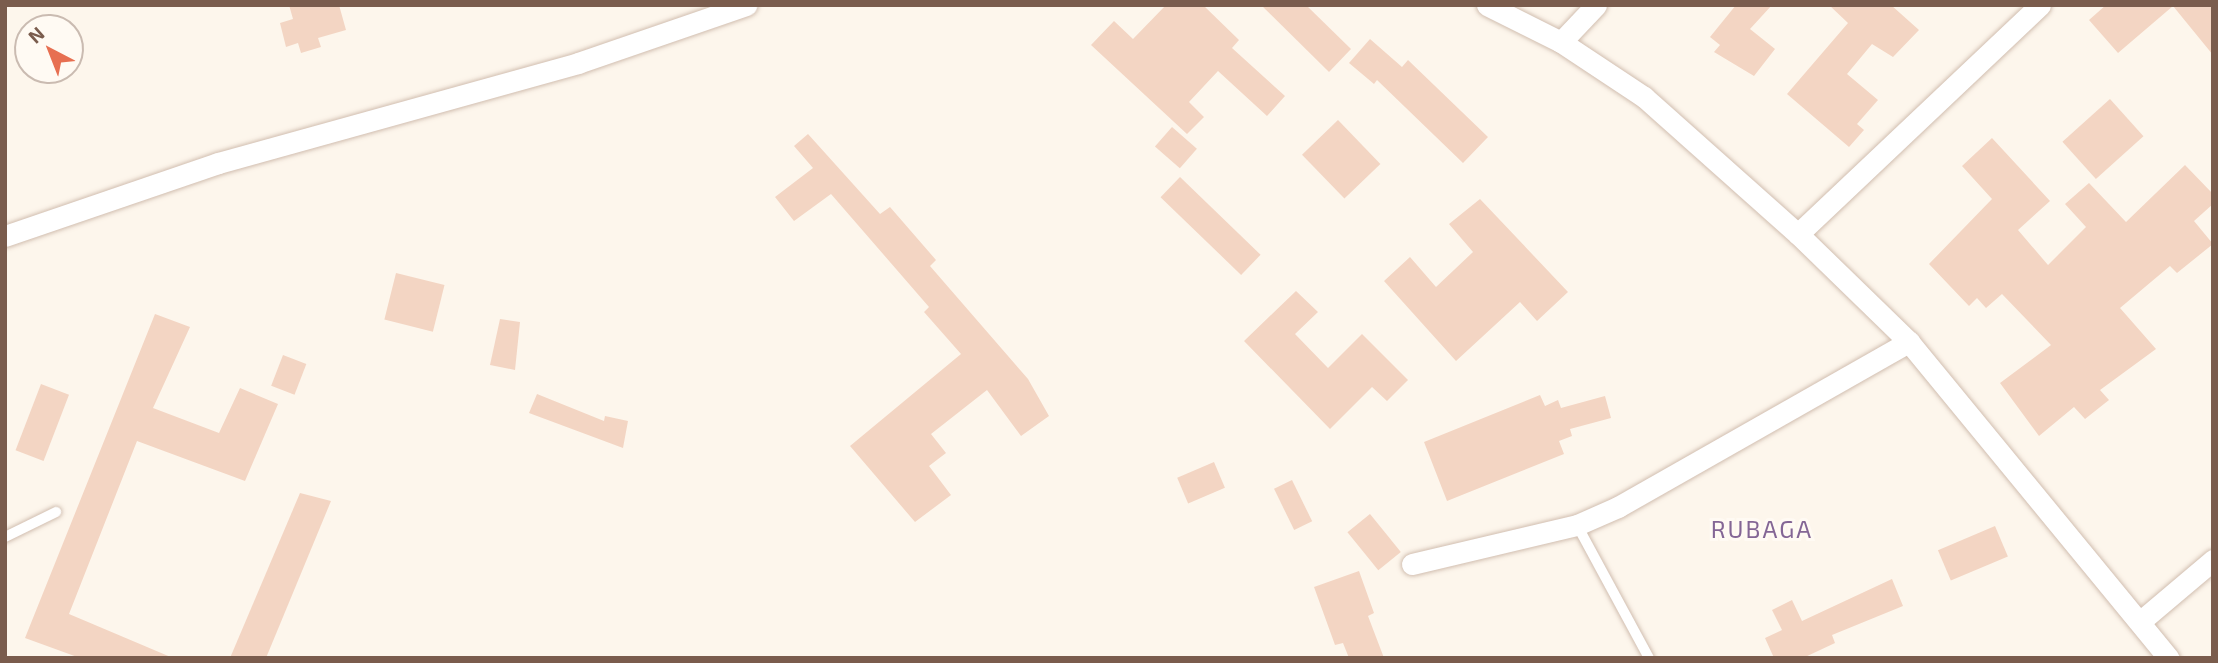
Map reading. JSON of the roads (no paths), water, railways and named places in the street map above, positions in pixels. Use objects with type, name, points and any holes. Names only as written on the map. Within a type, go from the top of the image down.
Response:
[{"type":"street","points":[[5,236],[218,163],[578,64],[746,5]]},
{"type":"street","points":[[1488,5],[1561,42],[1644,97],[1798,234],[1909,342],[2142,620],[2169,658]]},
{"type":"street","points":[[1561,42],[1596,5]]},
{"type":"street","points":[[1798,234],[2040,5]]},
{"type":"street","points":[[1412,564],[1577,525],[1909,342]]},
{"type":"street","points":[[2142,620],[2213,561]]},
{"type":"lane","points":[[5,537],[55,512]]},
{"type":"lane","points":[[1577,525],[1649,658]]},
{"type":"district","name":"RUBAGA","points":[[1762,529]]}]
